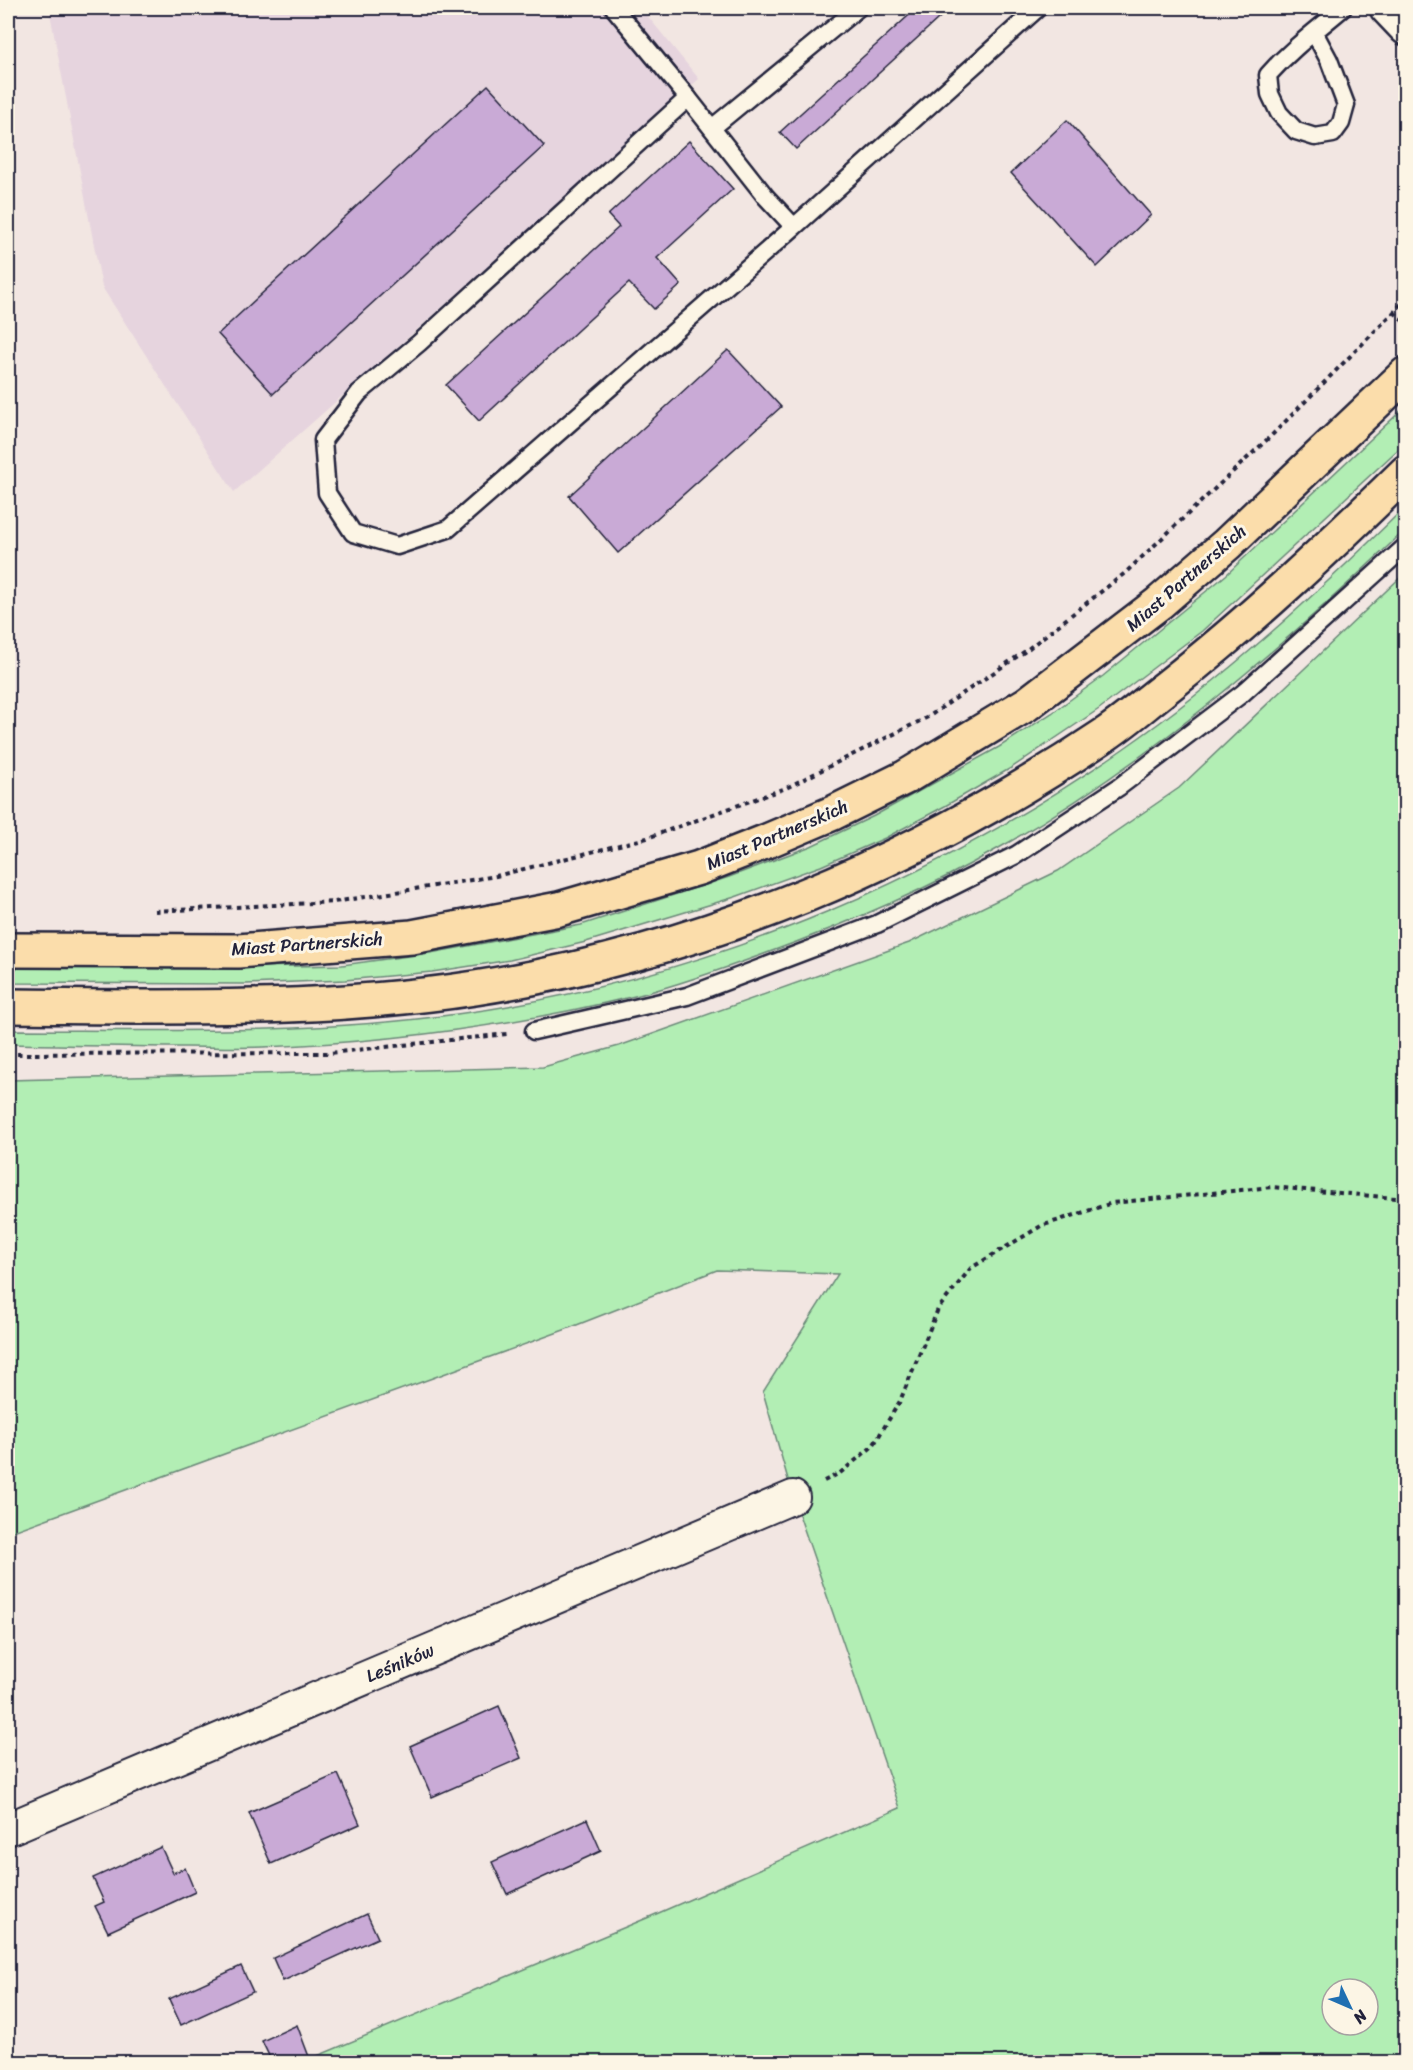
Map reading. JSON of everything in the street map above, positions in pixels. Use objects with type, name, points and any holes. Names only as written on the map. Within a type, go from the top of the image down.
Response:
[{"type":"main road","points":[[1388,8],[1406,28]]},
{"type":"main road","name":"Miast Partnerskich","points":[[8,950],[238,951],[412,937],[559,909],[699,868],[767,841],[833,813],[906,777],[1027,704],[1160,603],[1227,544],[1406,374]]},
{"type":"main road","points":[[8,1006],[235,1007],[416,996],[523,980],[603,962],[757,915],[890,858],[958,825],[1109,732],[1190,669],[1261,609],[1406,472]]},
{"type":"street","name":"Leśników","points":[[8,1829],[793,1497]]},
{"type":"lane","points":[[614,8],[766,197],[794,227]]},
{"type":"lane","points":[[712,128],[858,8]]},
{"type":"lane","points":[[688,98],[419,343],[359,393],[323,440],[327,493],[353,533],[396,546],[448,529],[794,227],[1038,8]]},
{"type":"lane","points":[[1314,32],[1329,60],[1346,105],[1341,123],[1333,134],[1316,137],[1296,131],[1279,113],[1270,94],[1268,75],[1288,53],[1343,8]]},
{"type":"lane","points":[[534,1031],[687,996],[877,924],[1016,855],[1119,788],[1243,693],[1406,546]]},
{"type":"path","points":[[154,911],[334,902],[496,876],[646,838],[786,788],[928,717],[1033,645],[1125,573],[1273,434],[1406,299]]},
{"type":"path","points":[[1395,312],[1406,324]]},
{"type":"path","points":[[8,1054],[329,1053],[534,1031]]},
{"type":"path","points":[[793,1497],[840,1473],[873,1446],[900,1401],[938,1310],[971,1268],[1041,1226],[1112,1203],[1272,1187],[1406,1199]]},
{"type":"shaded area","points":[[49,8],[641,8],[699,79],[234,492],[102,287]]},
{"type":"green space","points":[[1405,407],[1405,443],[1202,631],[1099,709],[1011,768],[885,838],[821,866],[735,897],[586,942],[510,960],[432,972],[345,980],[247,984],[8,983],[8,968],[342,965],[430,953],[581,925],[729,877],[811,846],[874,816],[999,747],[1052,713],[1103,676],[1226,575]]},
{"type":"green space","points":[[1405,507],[1405,530],[1310,618],[1211,702],[1107,780],[1053,816],[969,865],[883,907],[794,943],[702,976],[639,995],[546,1015],[452,1030],[358,1041],[263,1047],[8,1044],[8,1030],[233,1030],[401,1021],[457,1014],[546,999],[634,978],[721,952],[806,920],[889,884],[969,844],[1048,798],[1123,749],[1198,693],[1269,634]]},
{"type":"green space","points":[[1405,573],[1405,2062],[303,2062],[647,1918],[900,1808],[793,1497],[763,1392],[838,1274],[717,1270],[564,1330],[8,1533],[8,1080],[543,1067],[619,1046],[909,943],[1058,871],[1179,788]]},
{"type":"building","points":[[917,8],[950,8],[796,149],[780,132]]},
{"type":"building","points":[[488,85],[544,146],[273,394],[218,334]]},
{"type":"building","points":[[1067,120],[1151,215],[1097,267],[1011,173]]},
{"type":"building","points":[[689,141],[733,189],[657,258],[681,285],[654,309],[629,283],[479,421],[446,385],[619,227],[608,215]]},
{"type":"building","points":[[728,350],[781,407],[618,553],[569,496]]},
{"type":"building","points":[[499,1706],[521,1758],[432,1797],[410,1746]]},
{"type":"building","points":[[338,1774],[360,1824],[271,1864],[249,1813]]},
{"type":"building","points":[[587,1819],[601,1851],[507,1894],[492,1862]]},
{"type":"building","points":[[161,1847],[173,1873],[185,1868],[195,1892],[108,1932],[95,1906],[104,1902],[93,1878]]},
{"type":"building","points":[[367,1914],[378,1938],[283,1981],[273,1958]]},
{"type":"building","points":[[241,1966],[253,1992],[181,2025],[169,1999]]},
{"type":"building","points":[[297,2025],[311,2062],[272,2062],[262,2041]]}]
